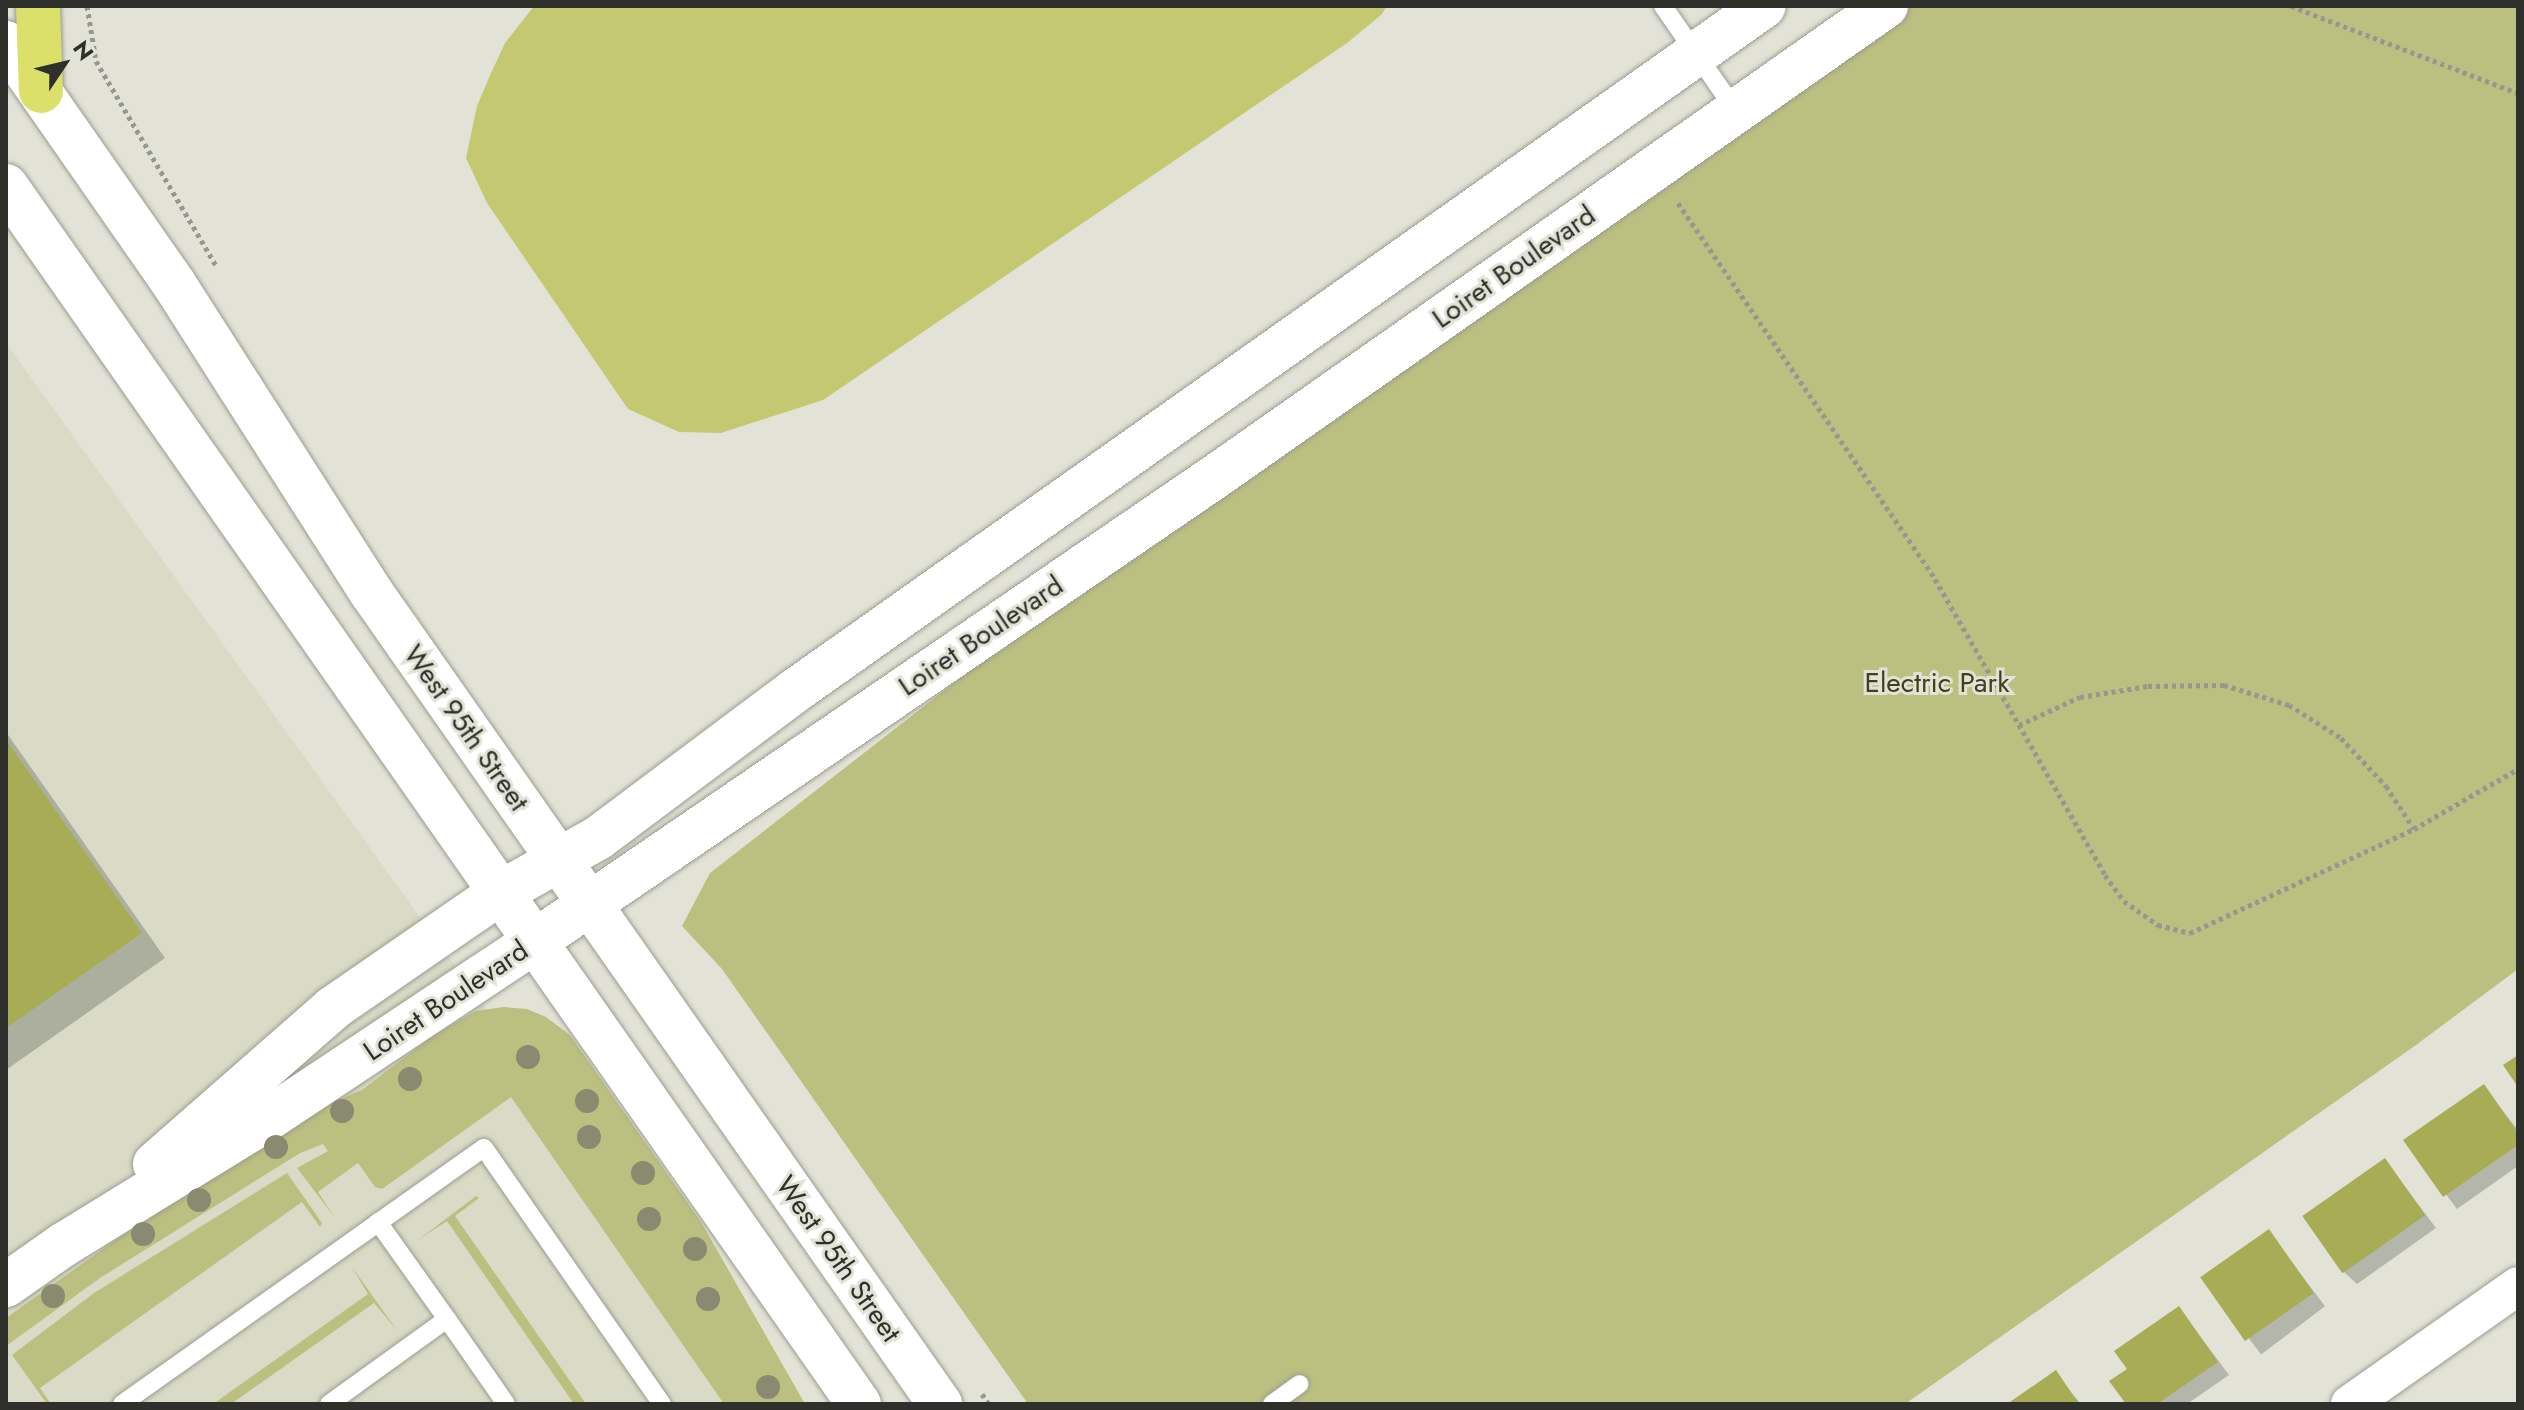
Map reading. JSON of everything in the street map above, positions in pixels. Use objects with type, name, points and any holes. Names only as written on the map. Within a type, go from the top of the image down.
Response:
[{"type":"highway","points":[[38,6],[41,91]]},
{"type":"street","name":"Loiret Boulevard","points":[[63,1245],[333,1008],[500,893],[598,838],[796,690],[1764,6]]},
{"type":"street","name":"Loiret Boulevard","points":[[6,1285],[63,1245],[263,1122],[534,942],[1219,474],[1886,6]]},
{"type":"street","name":"West 95th Street","points":[[6,43],[174,284],[371,592],[940,1404]]},
{"type":"street","points":[[6,186],[859,1404]]},
{"type":"street","points":[[1181,420],[1219,474]]},
{"type":"street","points":[[2350,1404],[2518,1286]]},
{"type":"lane","points":[[1663,6],[1736,111]]},
{"type":"lane","points":[[122,1404],[484,1148],[662,1404]]},
{"type":"lane","points":[[378,1222],[506,1404]]},
{"type":"lane","points":[[329,1404],[447,1319]]},
{"type":"lane","points":[[1272,1404],[1300,1384]]},
{"type":"path","points":[[87,6],[96,61],[225,281]]},
{"type":"path","points":[[2291,6],[2518,93]]},
{"type":"path","points":[[1675,198],[1935,579],[2105,875],[2124,901],[2158,925],[2190,933],[2414,829],[2518,769]]},
{"type":"path","points":[[2019,725],[2080,697],[2148,686],[2224,685],[2289,705],[2341,738],[2386,786],[2414,829]]},
{"type":"shaded area","points":[[534,6],[1387,6],[1381,15],[1347,43],[823,400],[721,433],[679,432],[628,409],[487,203],[466,158],[477,106],[491,73],[505,43]]},
{"type":"shaded area","points":[[6,343],[771,1404],[6,1404]]},
{"type":"green space","name":"Electric Park","points":[[1906,6],[2518,6],[2518,969],[2416,1045],[1905,1404],[1028,1404],[722,969],[682,926],[710,873],[982,661]]},
{"type":"green space","points":[[503,1007],[527,1009],[546,1017],[570,1035],[701,1222],[805,1404],[724,1404],[511,1097],[382,1189],[375,1187],[358,1163],[318,1192],[335,1218],[297,1168],[328,1151],[323,1144],[300,1153],[100,1278],[6,1346],[6,1318],[273,1128],[362,1090],[434,1035],[476,1011]]},
{"type":"green space","points":[[287,1173],[322,1223],[320,1227],[302,1202],[40,1388],[51,1404],[47,1404],[12,1355],[94,1293]]},
{"type":"green space","points":[[476,1196],[479,1198],[455,1216],[586,1404],[574,1404],[447,1221],[418,1240]]},
{"type":"green space","points":[[352,1267],[396,1329],[374,1303],[231,1404],[213,1404],[368,1294]]},
{"type":"building","points":[[6,740],[142,933],[6,1028]]},
{"type":"building","points":[[2518,1055],[2518,1087],[2503,1065]]},
{"type":"building","points":[[2484,1084],[2518,1133],[2518,1145],[2443,1197],[2403,1140]]},
{"type":"building","points":[[2385,1158],[2425,1215],[2342,1273],[2302,1216]]},
{"type":"building","points":[[2269,1229],[2314,1293],[2245,1341],[2200,1277]]},
{"type":"building","points":[[2179,1306],[2218,1362],[2157,1404],[2126,1404],[2109,1381],[2127,1369],[2114,1351]]},
{"type":"building","points":[[2056,1370],[2079,1404],[2007,1404]]}]
